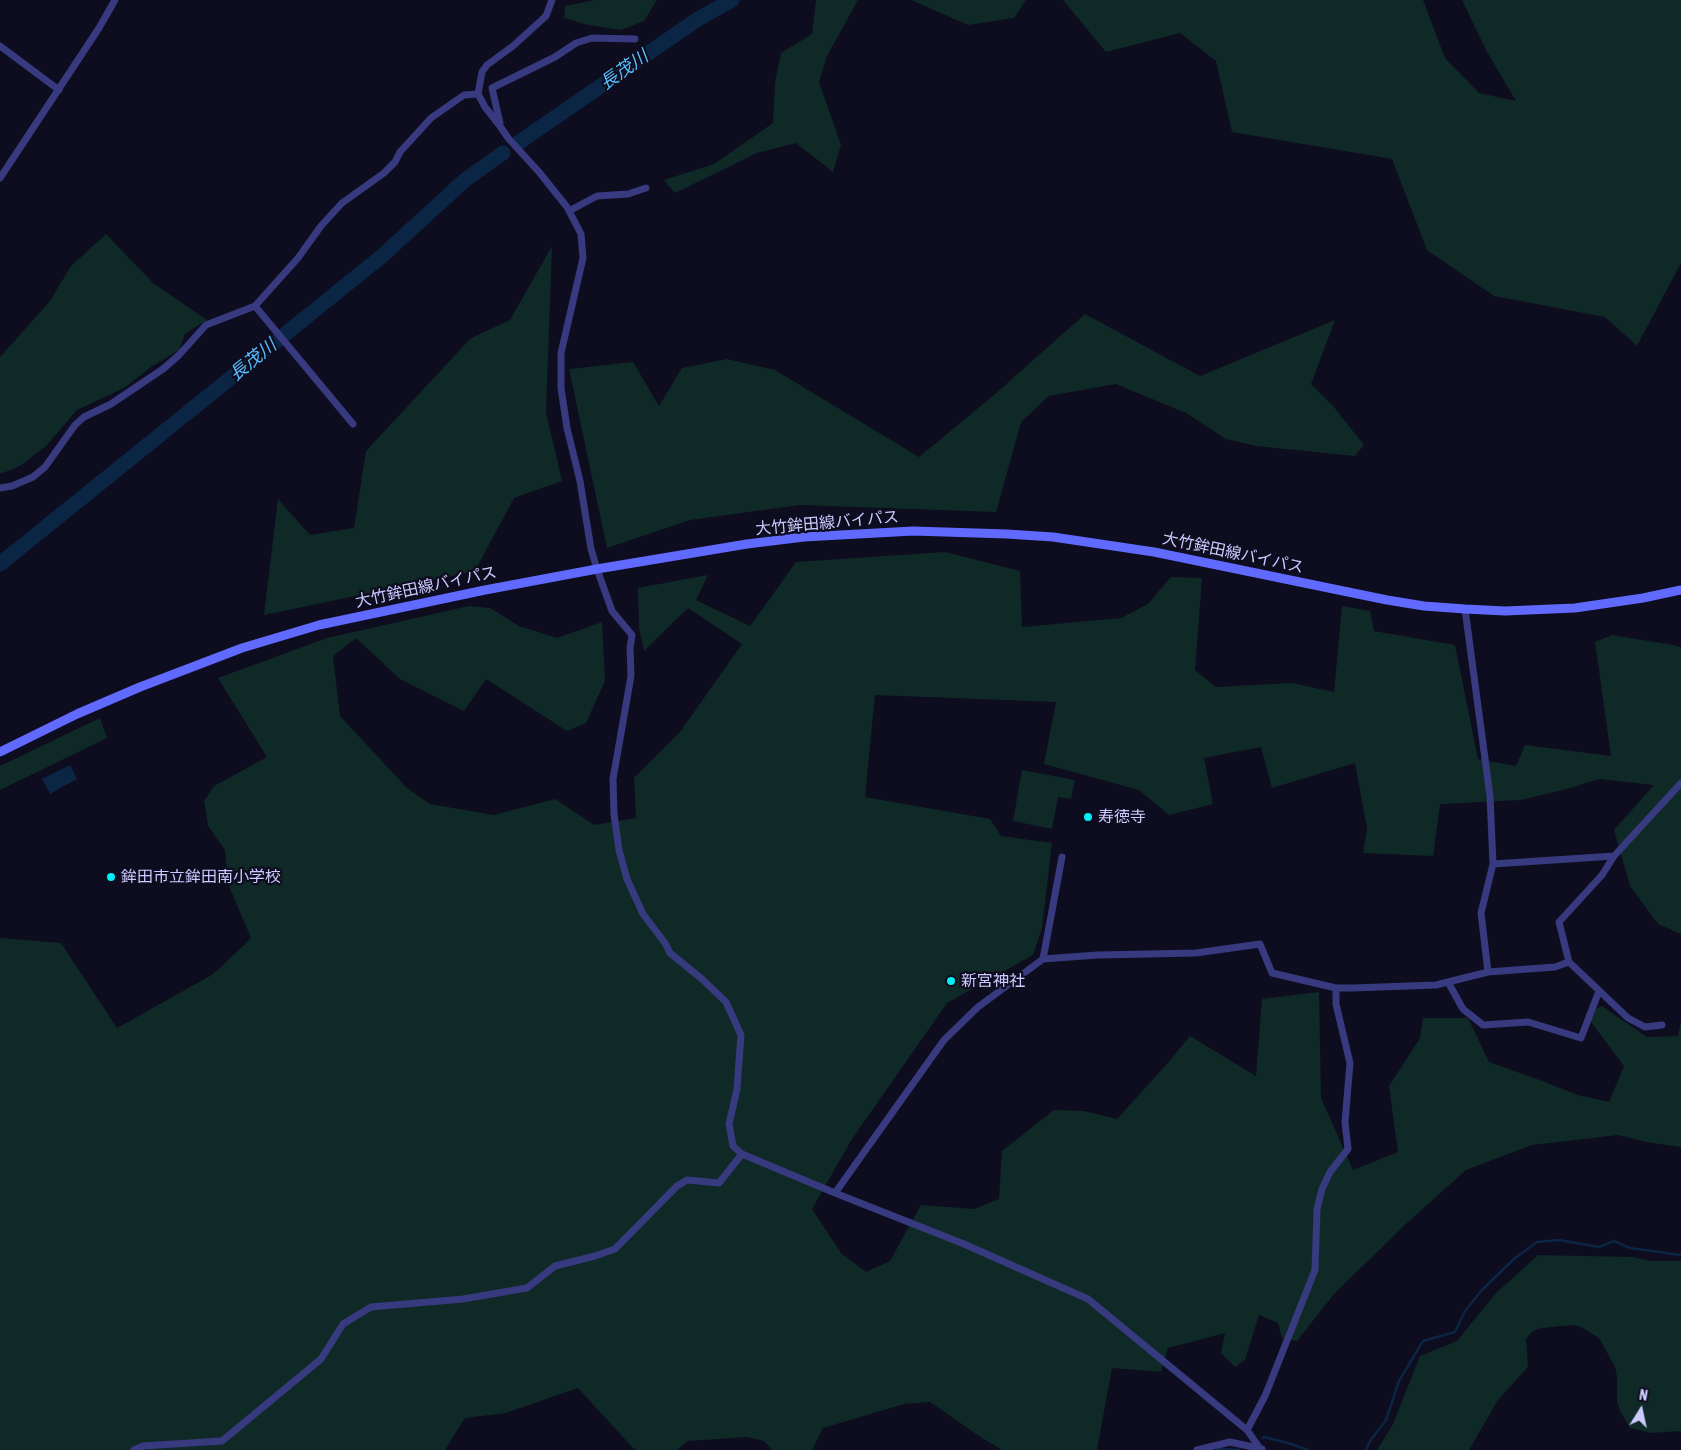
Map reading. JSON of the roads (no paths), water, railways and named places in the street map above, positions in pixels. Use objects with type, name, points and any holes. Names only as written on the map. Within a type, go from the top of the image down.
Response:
[{"type":"main road","name":"大竹鉾田線バイパス","points":[[0,752],[77,714],[140,687],[242,648],[319,625],[485,590],[597,569],[747,544],[804,537],[913,531],[1053,537],[1154,552],[1387,600],[1424,606],[1465,609],[1575,608],[1681,590]]},
{"type":"street","points":[[0,178],[59,90],[115,0]]},
{"type":"street","points":[[552,0],[546,16],[513,46],[487,65],[482,72],[478,94],[485,107],[508,138],[539,172],[569,211],[581,234],[583,258],[562,353],[561,388],[567,428],[580,481],[591,548],[597,569],[612,611],[632,635],[630,648],[631,676],[613,779],[614,814],[627,879],[642,914],[665,943],[670,954],[702,979],[726,1002],[741,1035],[737,1088],[730,1124],[733,1146],[742,1154],[964,1244],[1088,1299],[1247,1430],[1262,1449]]},
{"type":"street","points":[[500,126],[492,88],[555,57],[576,43],[592,38],[635,39]]},
{"type":"street","points":[[0,46],[59,90]]},
{"type":"street","points":[[0,488],[18,484],[33,477],[45,467],[75,425],[84,417],[111,404],[163,370],[206,325],[255,306],[298,258],[322,226],[342,204],[384,174],[395,162],[400,152],[431,118],[464,95],[478,94]]},
{"type":"street","points":[[569,211],[597,196],[628,194],[646,188]]},
{"type":"street","points":[[255,306],[353,424]]},
{"type":"street","points":[[1465,609],[1490,796],[1493,864],[1482,913],[1488,972]]},
{"type":"street","points":[[1662,1025],[1645,1028],[1628,1018],[1569,962],[1559,922],[1602,875],[1614,856],[1681,784]]},
{"type":"street","points":[[1493,864],[1614,856]]},
{"type":"street","points":[[1043,959],[1062,857]]},
{"type":"street","points":[[835,1193],[944,1040],[978,1008],[1043,959],[1098,955],[1196,953],[1260,944],[1272,973],[1336,988],[1436,985],[1488,972],[1554,967],[1569,962]]},
{"type":"street","points":[[1448,982],[1463,1009],[1483,1025],[1528,1022],[1581,1038],[1599,991]]},
{"type":"street","points":[[1247,1430],[1265,1396],[1315,1270],[1317,1209],[1322,1189],[1330,1172],[1348,1149],[1345,1122],[1350,1063],[1336,1004],[1336,988]]},
{"type":"street","points":[[134,1450],[143,1446],[222,1441],[321,1359],[343,1324],[371,1307],[463,1299],[527,1288],[555,1266],[615,1249],[677,1186],[686,1180],[719,1183],[742,1154]]},
{"type":"street","points":[[1196,1450],[1230,1442],[1262,1449]]},
{"type":"water","points":[[70,765],[77,779],[50,794],[42,779]]},
{"type":"waterway","name":"長茂川","points":[[518,143],[698,19],[732,0]]},
{"type":"waterway","name":"長茂川","points":[[0,564],[382,256],[465,180],[503,153]]},
{"type":"waterway","points":[[1366,1450],[1370,1441],[1386,1420],[1399,1381],[1423,1341],[1455,1332],[1465,1311],[1482,1290],[1515,1258],[1537,1242],[1559,1240],[1599,1247],[1614,1241],[1630,1248],[1681,1255]]},
{"type":"waterway","points":[[1263,1438],[1288,1443],[1308,1450]]},
{"type":"waterway","points":[[1217,1450],[1240,1450]]},
{"type":"place","name":"寿徳寺","points":[[1088,817]]},
{"type":"place","name":"鉾田市立鉾田南小学校","points":[[111,877]]},
{"type":"place","name":"新宮神社","points":[[951,981]]}]
